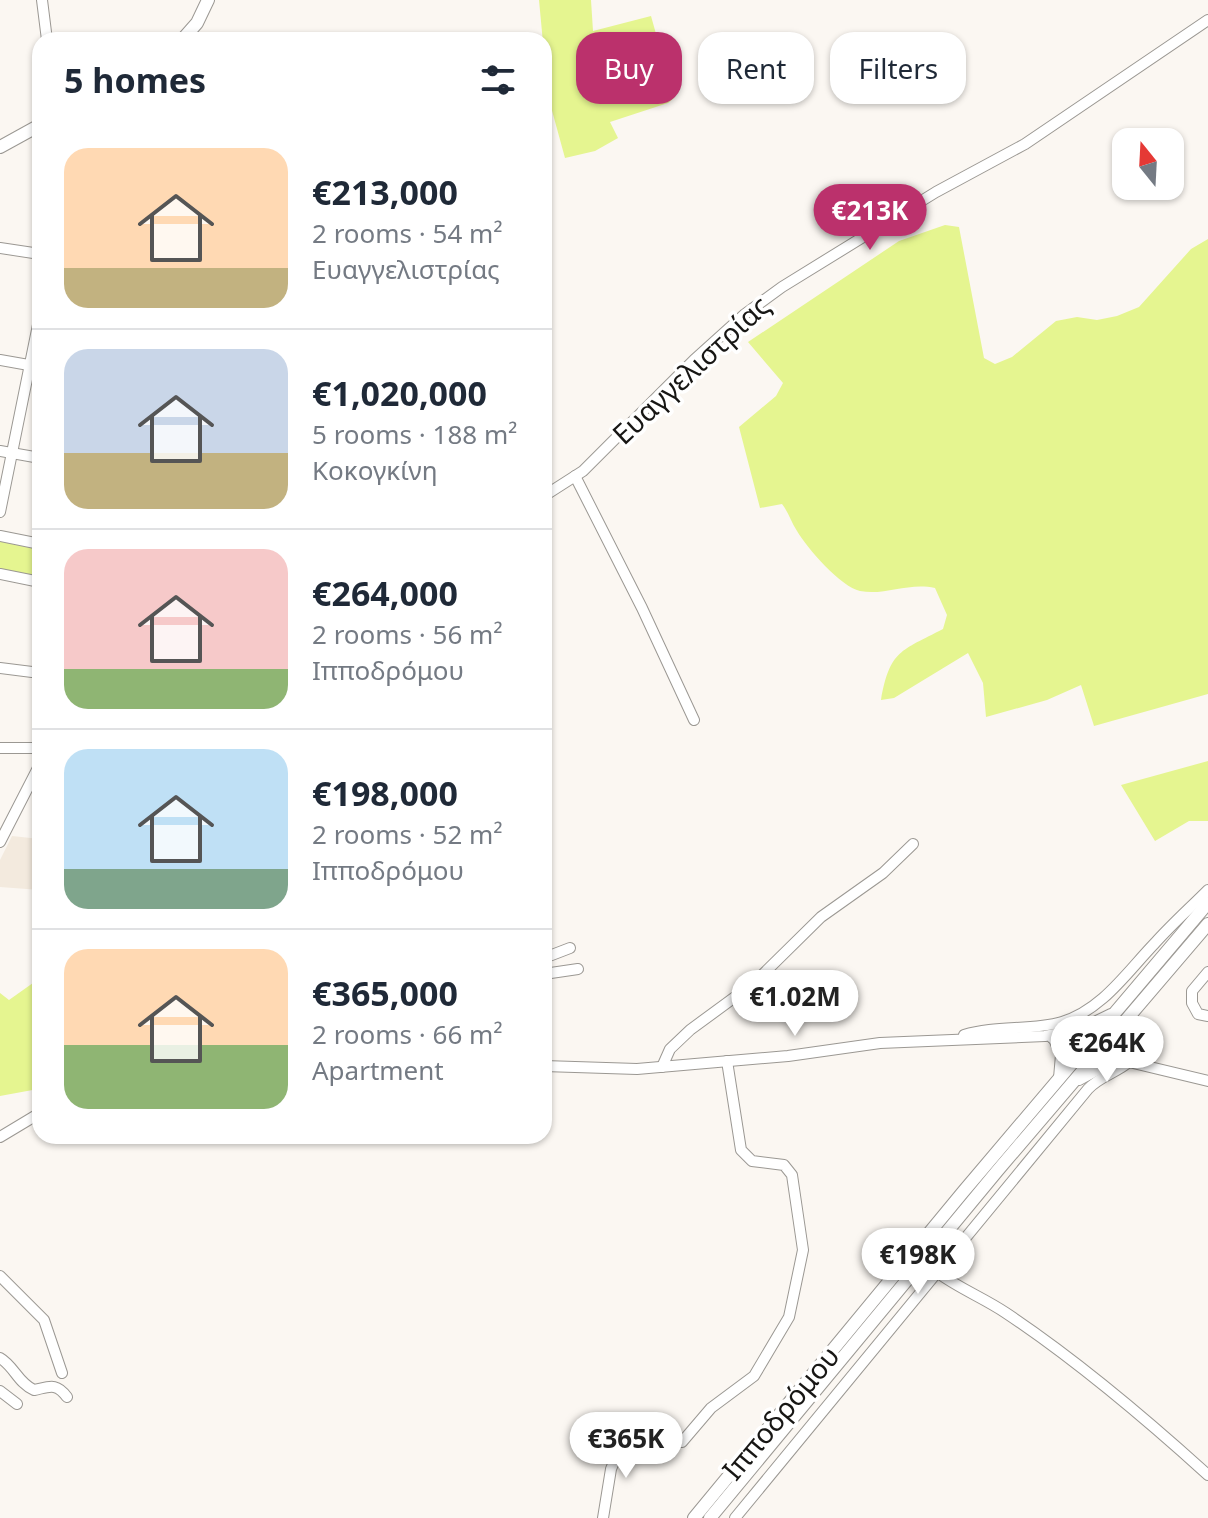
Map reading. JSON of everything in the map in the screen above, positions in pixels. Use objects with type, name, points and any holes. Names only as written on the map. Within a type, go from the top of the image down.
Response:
[{"type":"main road","points":[[189,32],[208,0]]},
{"type":"main road","points":[[0,147],[32,129]]},
{"type":"main road","name":"Ιπποδρόμου","points":[[694,1518],[963,1192],[1208,903]]},
{"type":"main road","name":"Ιπποδρόμου","points":[[710,1518],[998,1170],[1208,924]]},
{"type":"street","points":[[42,0],[46,32]]},
{"type":"street","name":"Ευαγγελιστρίας","points":[[552,491],[583,471],[694,360],[770,296],[936,192],[1025,144],[1208,20]]},
{"type":"street","points":[[0,248],[32,253]]},
{"type":"street","points":[[0,360],[32,365]]},
{"type":"street","points":[[0,512],[32,377]]},
{"type":"street","points":[[0,451],[32,457]]},
{"type":"street","points":[[575,476],[694,720]]},
{"type":"street","points":[[0,536],[32,542]]},
{"type":"street","points":[[0,574],[32,580]]},
{"type":"street","points":[[0,668],[32,672]]},
{"type":"street","points":[[0,748],[32,748]]},
{"type":"street","points":[[0,842],[32,780]]},
{"type":"street","points":[[662,1067],[670,1049],[690,1030],[754,983],[821,917],[883,873],[913,844]]},
{"type":"street","points":[[947,1040],[981,1030],[1058,1023],[1079,1017],[1098,1004],[1208,890]]},
{"type":"street","points":[[552,955],[570,948]]},
{"type":"street","points":[[552,973],[578,969]]},
{"type":"street","points":[[1208,972],[1192,991],[1192,1003],[1198,1014],[1208,1016]]},
{"type":"street","points":[[1049,1038],[1094,1024],[1119,1009]]},
{"type":"street","points":[[1131,1059],[1126,1040],[1127,1022],[1132,1014]]},
{"type":"street","points":[[1066,1033],[1151,1066],[1208,1081]]},
{"type":"street","points":[[552,1066],[617,1070],[662,1067],[801,1055],[880,1043],[947,1040],[1049,1038],[1090,1043]]},
{"type":"street","points":[[1049,1038],[1061,1055],[1058,1081]]},
{"type":"street","points":[[1076,1081],[1101,1068],[1131,1059]]},
{"type":"street","points":[[735,1518],[1088,1089],[1104,1076],[1121,1069],[1131,1059]]},
{"type":"street","points":[[603,1518],[611,1469],[626,1434],[639,1433],[682,1442],[711,1408],[754,1376],[789,1317],[803,1250],[792,1175],[784,1165],[752,1161],[741,1150],[727,1061]]},
{"type":"street","points":[[0,1137],[32,1118]]},
{"type":"street","points":[[937,1272],[1006,1312],[1073,1361],[1139,1412],[1208,1475]]},
{"type":"street","points":[[0,1276],[44,1320],[62,1373]]},
{"type":"street","points":[[0,1358],[12,1367],[27,1387],[34,1390],[51,1385],[60,1387],[67,1397]]},
{"type":"street","points":[[0,1391],[17,1404]]},
{"type":"shaded area","points":[[12,836],[32,838],[32,889],[0,887],[0,860]]},
{"type":"green space","points":[[539,0],[591,0],[593,31],[651,16],[655,32],[576,32],[576,104],[665,104],[610,122],[618,138],[595,151],[565,158],[552,111],[552,32],[542,32]]},
{"type":"green space","points":[[945,225],[959,227],[984,358],[995,364],[1012,357],[1056,321],[1077,317],[1097,320],[1139,307],[1191,249],[1208,239],[1208,694],[1094,726],[1081,685],[1047,700],[986,717],[983,683],[968,653],[894,698],[881,700],[893,661],[907,648],[943,629],[947,615],[935,588],[869,592],[852,588],[834,575],[808,547],[782,504],[760,508],[739,427],[776,396],[783,383],[748,342],[899,241]]},
{"type":"green space","points":[[0,539],[32,545],[32,577],[0,571]]},
{"type":"green space","points":[[1208,761],[1208,821],[1189,821],[1155,841],[1121,785]]},
{"type":"green space","points":[[32,984],[32,1090],[0,1096],[0,993],[9,1000]]}]
